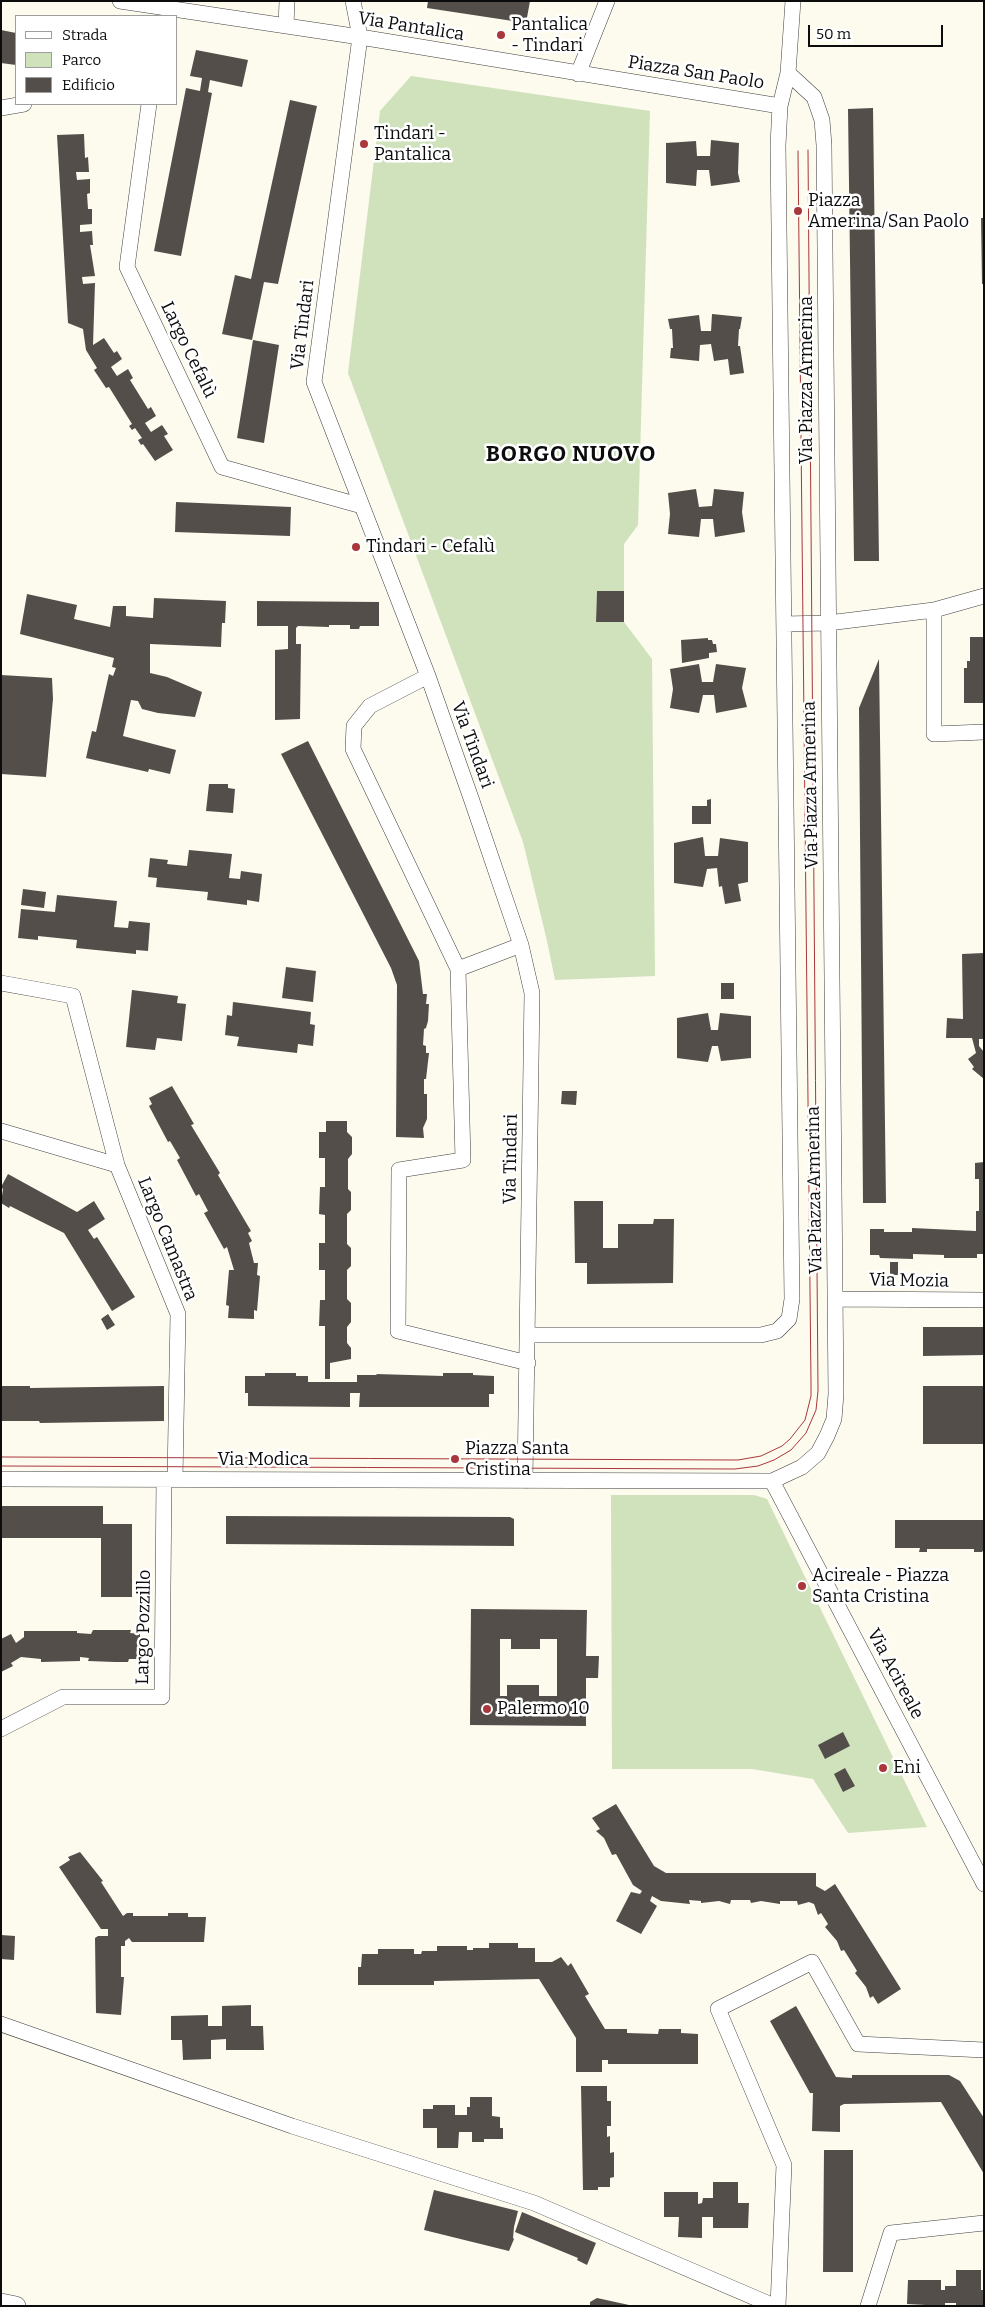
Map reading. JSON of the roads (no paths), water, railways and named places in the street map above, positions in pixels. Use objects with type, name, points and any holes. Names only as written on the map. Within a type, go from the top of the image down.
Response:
[{"type":"street","name":"Via Pantalica","points":[[120,1],[161,12],[286,26],[360,37],[578,74]]},
{"type":"street","points":[[286,26],[287,1]]},
{"type":"street","name":"Via Tindari","points":[[353,1],[360,37],[314,382],[428,676],[521,945],[532,994],[525,1481]]},
{"type":"street","points":[[578,74],[607,1]]},
{"type":"street","name":"Piazza San Paolo","points":[[578,74],[780,106],[788,73],[793,1]]},
{"type":"street","name":"Via Piazza Armerina","points":[[772,1481],[802,1467],[818,1452],[834,1419],[836,1394],[824,145],[822,120],[814,97],[788,73]]},
{"type":"street","points":[[1,108],[18,105]]},
{"type":"street","name":"Largo Cefalù","points":[[149,105],[127,267],[222,467],[362,506]]},
{"type":"street","name":"Via Piazza Armerina","points":[[528,1335],[761,1335],[777,1330],[789,1319],[792,1299],[778,145],[780,106]]},
{"type":"street","points":[[784,624],[828,623],[934,610],[984,596]]},
{"type":"street","points":[[934,610],[934,734],[984,732]]},
{"type":"street","points":[[428,676],[370,706],[354,726],[353,749],[458,969],[463,1160],[399,1170],[398,1331],[528,1363]]},
{"type":"street","points":[[458,969],[521,945]]},
{"type":"street","name":"Largo Camastra","points":[[1,983],[73,996],[117,1165],[178,1314],[169,1479]]},
{"type":"street","name":"Largo Camastra","points":[[1,1131],[117,1165]]},
{"type":"street","name":"Via Mozia","points":[[835,1298],[984,1300]]},
{"type":"street","name":"Via Modica","points":[[1,1478],[525,1481]]},
{"type":"street","name":"Largo Pozzillo","points":[[1,1729],[63,1697],[162,1697],[169,1479]]},
{"type":"street","points":[[525,1481],[772,1481]]},
{"type":"street","name":"Via Acireale","points":[[772,1481],[984,1884]]},
{"type":"street","points":[[1,2024],[292,2126],[534,2203],[776,2306],[784,2165],[718,2009],[812,1962],[858,2044],[984,2050]]},
{"type":"street","points":[[868,2306],[890,2233],[984,2223]]},
{"type":"street","points":[[1,2303],[16,2306]]},
{"type":"tram line","points":[[1,1466],[735,1469],[758,1466],[774,1460],[791,1450],[806,1433],[816,1410],[818,1391],[808,150]]},
{"type":"tram line","points":[[1,1457],[738,1460],[761,1456],[782,1446],[805,1420],[811,1396],[811,1384],[798,151]]},
{"type":"place","name":"Pantalica - Tindari","points":[[501,35]]},
{"type":"place","name":"Tindari - Pantalica","points":[[364,144]]},
{"type":"place","name":"Piazza Amerina/San Paolo","points":[[798,211]]},
{"type":"place","name":"Tindari - Cefalù","points":[[356,547]]},
{"type":"place","name":"Piazza Santa Cristina","points":[[455,1459]]},
{"type":"place","name":"Acireale - Piazza Santa Cristina","points":[[802,1586]]},
{"type":"place","name":"Palermo 10","points":[[487,1709]]},
{"type":"place","name":"Eni","points":[[883,1768]]},
{"type":"district","name":"BORGO NUOVO","points":[[571,455]]}]
